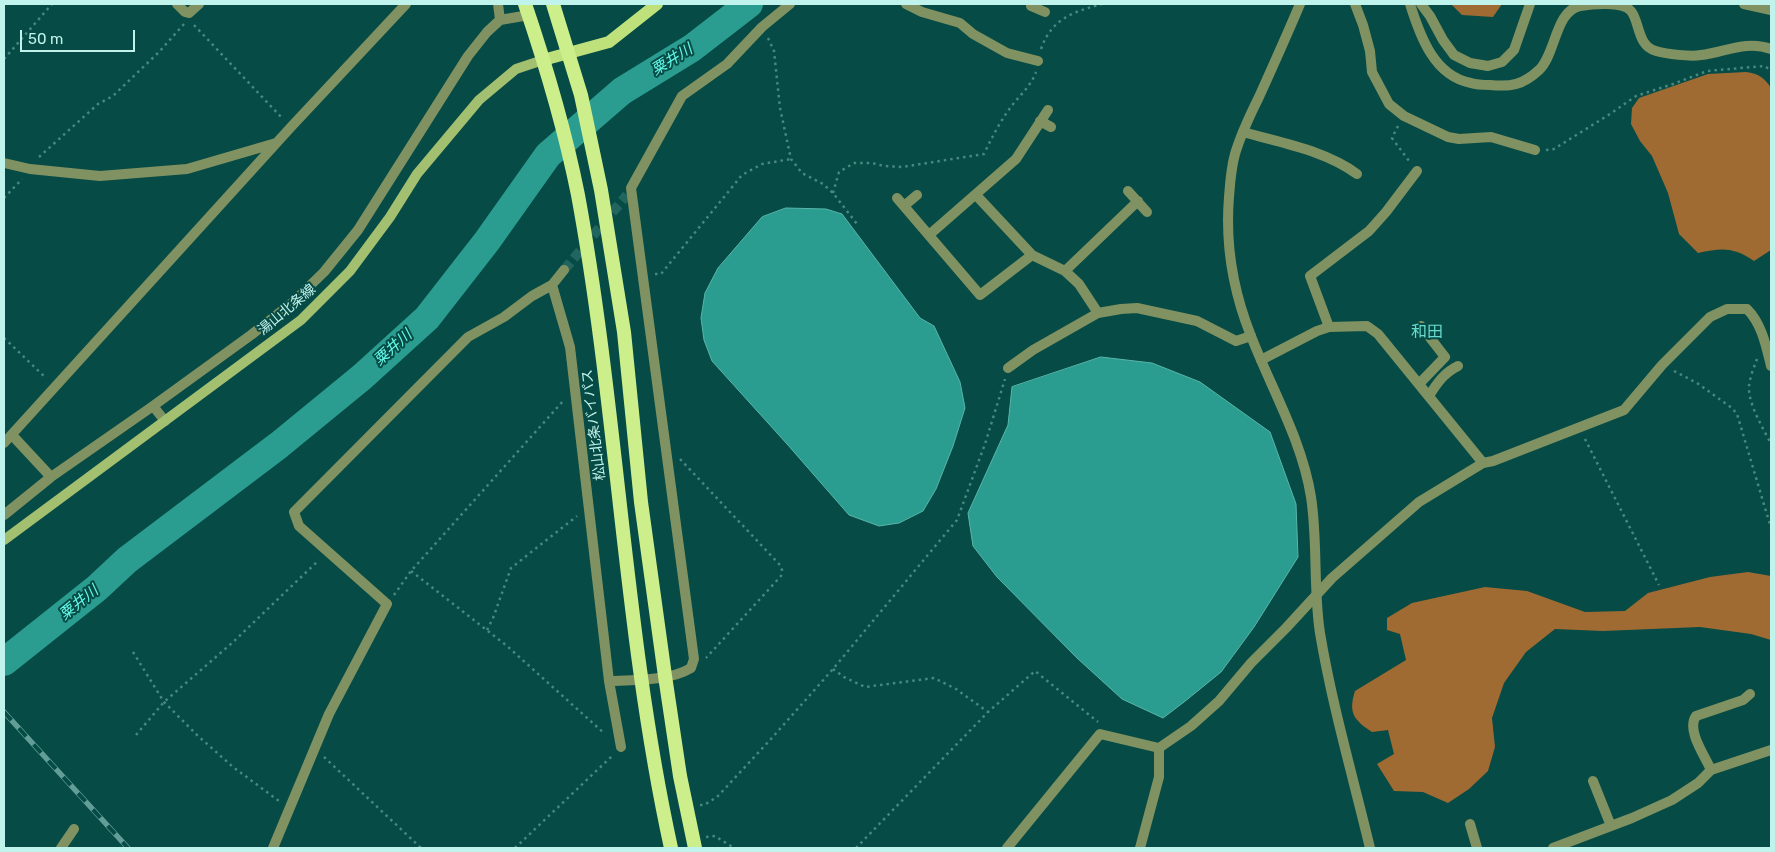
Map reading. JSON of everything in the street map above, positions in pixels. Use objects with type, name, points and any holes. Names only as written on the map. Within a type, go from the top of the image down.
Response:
[{"type":"highway","points":[[553,4],[581,95],[600,190],[624,332],[641,502],[665,676],[694,844]]},
{"type":"highway","name":"松山北条バイパス","points":[[527,9],[555,98],[577,194],[600,338],[640,679],[658,788],[672,848]]},
{"type":"main road","points":[[543,60],[609,42],[657,4]]},
{"type":"main road","name":"湯山北条線","points":[[4,540],[301,320],[350,271],[390,217],[417,174],[479,100],[516,69],[543,60]]},
{"type":"street","points":[[176,4],[189,13],[199,4]]},
{"type":"street","points":[[4,443],[277,142],[406,4]]},
{"type":"street","points":[[498,4],[500,20]]},
{"type":"street","points":[[609,681],[683,673],[691,668],[694,659],[643,274],[629,191],[682,96],[727,64],[762,28],[790,4]]},
{"type":"street","points":[[906,4],[922,12],[960,23],[973,34],[1007,53],[1038,61]]},
{"type":"street","points":[[1032,4],[1031,6],[1045,12]]},
{"type":"street","points":[[1300,4],[1234,155],[1227,226],[1230,261],[1236,294],[1251,336],[1294,439],[1304,467],[1311,496],[1316,597],[1320,633],[1328,675],[1370,848]]},
{"type":"street","points":[[1354,4],[1363,24],[1370,51],[1372,72],[1389,104],[1404,116],[1448,137],[1459,139],[1491,137],[1535,150]]},
{"type":"street","points":[[1410,4],[1425,44],[1439,66],[1454,77],[1470,83],[1506,87],[1523,82],[1540,69],[1552,48],[1564,17],[1571,9],[1580,6],[1616,4],[1624,6],[1632,11],[1645,44],[1654,51],[1699,56],[1747,45],[1771,49]]},
{"type":"street","points":[[1422,4],[1442,40],[1454,55],[1470,63],[1488,66],[1502,62],[1514,50],[1530,4]]},
{"type":"street","points":[[1744,4],[1771,10]]},
{"type":"street","points":[[4,515],[51,477],[153,406],[292,303],[324,272],[358,230],[468,56],[487,32],[500,20],[527,9]]},
{"type":"street","points":[[929,235],[1016,159],[1048,110]]},
{"type":"street","points":[[1040,121],[1052,127]]},
{"type":"street","points":[[1243,132],[1326,156],[1343,164],[1357,174]]},
{"type":"street","points":[[4,163],[30,169],[100,176],[187,170],[277,142]]},
{"type":"street","points":[[1329,327],[1310,276],[1369,231],[1417,171]]},
{"type":"street","points":[[1128,191],[1147,212]]},
{"type":"street","points":[[917,195],[900,202],[980,295],[1032,255]]},
{"type":"street","points":[[976,195],[1032,255],[1065,272],[1079,284],[1098,313]]},
{"type":"street","points":[[1065,272],[1138,201]]},
{"type":"street","points":[[273,848],[329,714],[381,619],[387,604],[299,526],[294,512],[468,337],[504,317],[532,296],[552,286],[564,270]]},
{"type":"street","points":[[552,286],[570,347],[609,681],[621,747]]},
{"type":"street","points":[[1008,368],[1033,350],[1098,313],[1137,308],[1197,321],[1236,342],[1251,336]]},
{"type":"street","points":[[1007,848],[1100,734],[1159,748],[1192,726],[1219,701],[1250,663],[1316,597],[1332,578],[1420,502],[1483,463],[1493,461],[1624,410],[1662,365],[1710,317],[1727,309],[1747,309],[1755,317],[1764,337],[1771,366]]},
{"type":"street","points":[[1261,360],[1317,331],[1329,327],[1367,326],[1378,334],[1483,463]]},
{"type":"street","points":[[1418,384],[1445,357],[1421,326]]},
{"type":"street","points":[[1429,396],[1444,375],[1458,366]]},
{"type":"street","points":[[153,406],[165,421]]},
{"type":"street","points":[[12,435],[51,477]]},
{"type":"street","points":[[1711,770],[1695,736],[1692,727],[1693,721],[1696,716],[1743,700],[1750,694]]},
{"type":"street","points":[[1140,848],[1159,777],[1159,748]]},
{"type":"street","points":[[1559,847],[1672,800],[1698,783],[1711,770],[1771,750]]},
{"type":"street","points":[[1594,782],[1611,826]]},
{"type":"street","points":[[1470,824],[1478,848]]},
{"type":"street","points":[[61,848],[74,828]]},
{"type":"path","points":[[4,59],[52,4]]},
{"type":"path","points":[[833,193],[839,172],[854,164],[872,163],[902,167],[984,154],[998,126],[1032,80],[1041,48],[1051,29],[1064,17],[1076,11],[1102,4]]},
{"type":"path","points":[[4,198],[26,174],[33,162],[98,104],[113,96],[190,22],[291,127]]},
{"type":"path","points":[[762,28],[774,51],[780,108],[791,159],[802,173],[823,184],[833,193],[857,224]]},
{"type":"path","points":[[1535,150],[1554,149],[1636,96],[1707,71],[1764,66],[1771,70]]},
{"type":"path","points":[[1404,116],[1392,138],[1417,171]]},
{"type":"path","points":[[643,274],[661,274],[742,175],[762,164],[791,159]]},
{"type":"path","points":[[1764,337],[1749,387],[1757,417],[1771,444]]},
{"type":"path","points":[[4,338],[56,387]]},
{"type":"path","points":[[1662,365],[1698,383],[1732,408],[1737,414],[1771,528]]},
{"type":"path","points":[[686,806],[704,804],[716,797],[771,739],[957,520],[985,444],[1008,368]]},
{"type":"path","points":[[387,604],[411,571],[553,410],[574,390]]},
{"type":"path","points":[[1579,428],[1659,585]]},
{"type":"path","points":[[666,445],[780,565],[782,570],[781,576],[702,663],[691,668]]},
{"type":"path","points":[[487,630],[510,568],[551,534],[588,508]]},
{"type":"path","points":[[136,735],[164,702],[232,643],[328,551]]},
{"type":"path","points":[[411,571],[507,646],[621,747],[515,848]]},
{"type":"path","points":[[133,652],[164,702],[233,767],[289,809]]},
{"type":"path","points":[[832,669],[865,687],[934,678],[956,689],[988,712]]},
{"type":"path","points":[[856,848],[988,712],[1035,671],[1101,724],[1100,734]]},
{"type":"path","points":[[315,749],[421,848]]},
{"type":"path","points":[[694,844],[715,836],[734,848]]},
{"type":"shaded area","points":[[1451,4],[1502,4],[1493,17],[1462,15]]},
{"type":"shaded area","points":[[1746,72],[1761,77],[1771,88],[1771,250],[1754,261],[1740,253],[1727,250],[1698,253],[1679,234],[1668,193],[1652,156],[1640,141],[1631,124],[1632,108],[1639,98],[1708,74]]},
{"type":"shaded area","points":[[786,208],[826,209],[842,214],[920,318],[934,326],[960,382],[965,408],[953,446],[936,489],[923,511],[899,523],[879,526],[849,515],[712,361],[704,340],[701,318],[705,293],[718,268],[762,217]]},
{"type":"shaded area","points":[[1101,357],[1152,363],[1200,382],[1270,432],[1296,504],[1298,557],[1254,627],[1221,672],[1163,718],[1122,699],[1077,658],[997,577],[973,546],[968,513],[1008,425],[1012,387]]},
{"type":"shaded area","points":[[1748,572],[1771,576],[1771,640],[1751,634],[1700,627],[1603,631],[1555,629],[1526,652],[1504,683],[1492,718],[1495,747],[1488,771],[1469,789],[1448,803],[1423,792],[1394,791],[1377,764],[1394,754],[1388,730],[1372,732],[1361,724],[1354,715],[1352,705],[1355,691],[1406,660],[1400,634],[1387,630],[1387,618],[1412,603],[1485,587],[1527,591],[1585,612],[1625,611],[1648,593],[1710,577]]},
{"type":"waterway","name":"粟井川","points":[[4,662],[97,588],[127,560],[279,445],[362,377],[427,318],[487,241],[548,155],[622,91],[692,48],[749,4]]},
{"type":"tunnel","points":[[564,270],[627,195]]},
{"type":"railway","points":[[4,712],[128,848]]},
{"type":"district","name":"和田","points":[[1427,332]]}]
